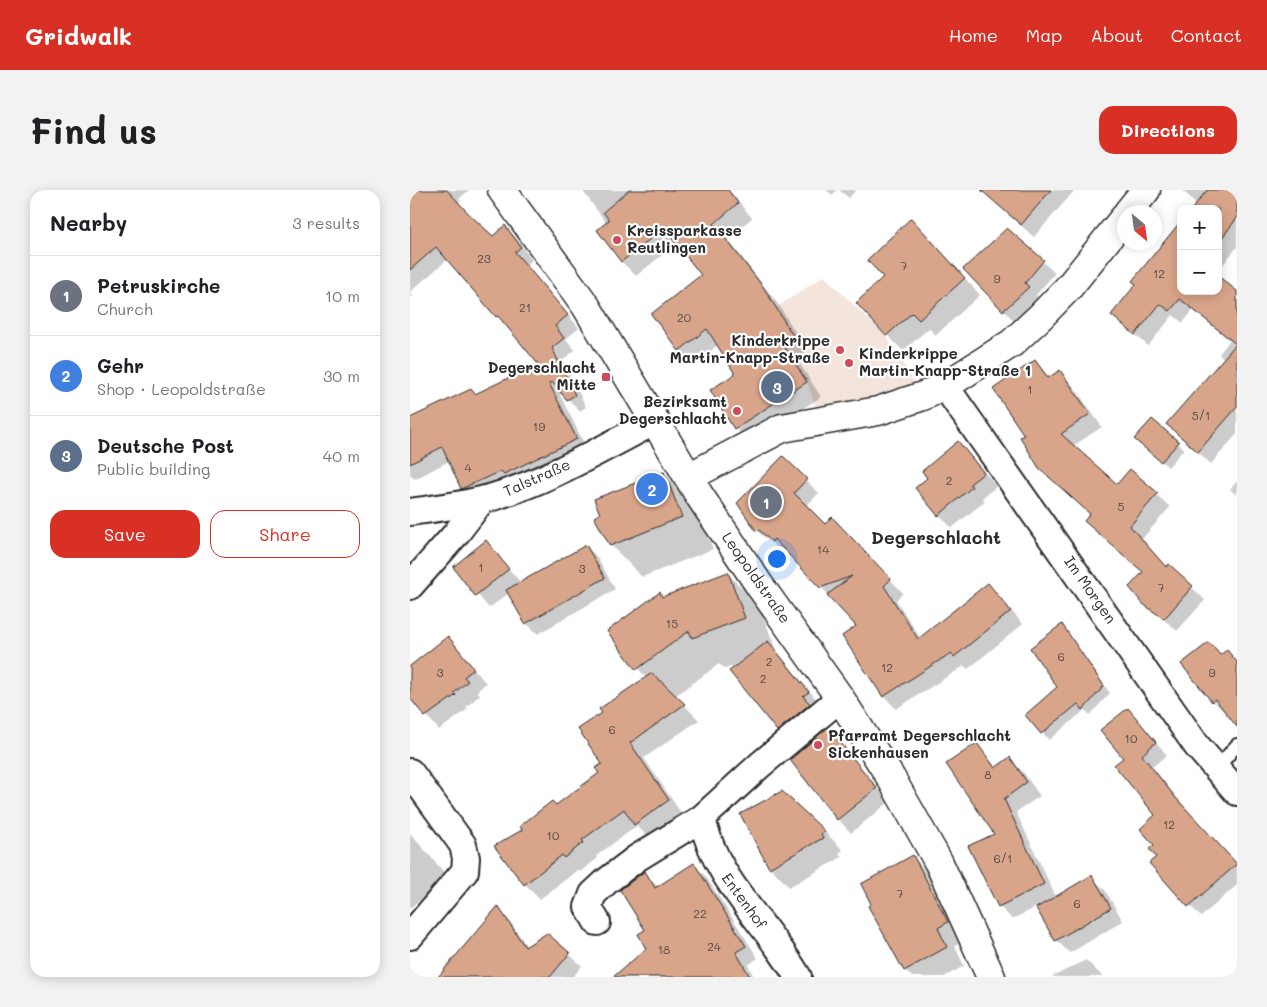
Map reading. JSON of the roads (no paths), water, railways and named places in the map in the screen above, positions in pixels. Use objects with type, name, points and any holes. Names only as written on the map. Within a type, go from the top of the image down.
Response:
[{"type":"street","name":"Leopoldstraße","points":[[502,190],[586,306],[689,477],[760,586],[840,698],[927,839],[991,977]]},
{"type":"street","points":[[1134,205],[1146,190]]},
{"type":"street","points":[[689,477],[782,428],[878,411],[924,396],[945,386],[1012,343],[1069,287],[1117,227]]},
{"type":"street","name":"Im Morgen","points":[[945,386],[1216,769],[1237,792]]},
{"type":"street","name":"Talstraße","points":[[410,512],[481,500],[526,485],[656,421]]},
{"type":"street","points":[[410,586],[455,535],[481,500]]},
{"type":"street","points":[[596,922],[588,907],[593,894],[637,858],[702,818],[760,765],[840,698]]},
{"type":"street","points":[[410,772],[463,845],[466,858],[465,870],[461,876],[410,936]]},
{"type":"street","name":"Entenhof","points":[[702,818],[711,850],[724,874],[778,946],[798,977]]},
{"type":"lane","points":[[1216,769],[1237,745]]},
{"type":"place","name":"Kreissparkasse Reutlingen","points":[[617,240]]},
{"type":"place","name":"Kinderkrippe Martin-Knapp-Straße","points":[[840,350]]},
{"type":"place","name":"Kinderkrippe Martin-Knapp-Straße 1","points":[[849,363]]},
{"type":"place","name":"Degerschlacht Mitte","points":[[606,377]]},
{"type":"place","name":"Deutsche Post","points":[[777,387]]},
{"type":"place","name":"Bezirksamt Degerschlacht","points":[[737,411]]},
{"type":"place","name":"Gehr","points":[[652,489]]},
{"type":"place","name":"Petruskirche","points":[[766,502]]},
{"type":"place","name":"Pfarramt Degerschlacht Sickenhausen","points":[[818,745]]},
{"type":"district","name":"Degerschlacht","points":[[936,538]]}]
